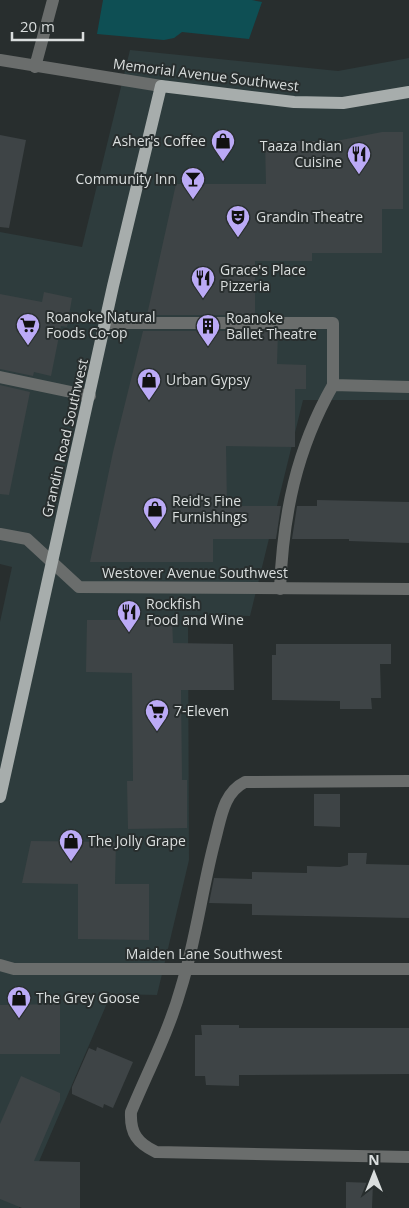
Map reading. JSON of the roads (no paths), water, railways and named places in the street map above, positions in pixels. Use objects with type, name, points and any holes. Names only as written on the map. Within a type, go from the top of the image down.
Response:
[{"type":"main road","name":"Memorial Avenue Southwest","points":[[161,86],[294,102],[343,103],[409,92]]},
{"type":"main road","name":"Grandin Road Southwest","points":[[0,797],[161,86]]},
{"type":"street","points":[[35,67],[53,0]]},
{"type":"street","name":"Memorial Avenue Southwest","points":[[0,60],[161,86]]},
{"type":"street","points":[[106,323],[333,323],[333,385],[316,416],[290,495],[281,558],[280,589]]},
{"type":"street","points":[[0,377],[90,396]]},
{"type":"street","points":[[333,385],[409,387]]},
{"type":"street","name":"Westover Avenue Southwest","points":[[0,534],[27,539],[79,587],[409,589]]},
{"type":"street","points":[[409,781],[245,782],[236,787],[227,796],[211,857],[187,968],[174,1011],[131,1112],[130,1126],[136,1138],[144,1146],[156,1152],[219,1155],[409,1156]]},
{"type":"street","name":"Maiden Lane Southwest","points":[[0,965],[14,969],[409,969]]},
{"type":"place","name":"Asher's Coffee","points":[[223,162]]},
{"type":"place","name":"Taaza Indian Cuisine","points":[[359,175]]},
{"type":"place","name":"Community Inn","points":[[193,200]]},
{"type":"place","name":"Grandin Theatre","points":[[238,238]]},
{"type":"place","name":"Grace's Place Pizzeria","points":[[203,299]]},
{"type":"place","name":"Roanoke Natural Foods Co-op","points":[[28,346]]},
{"type":"place","name":"Roanoke Ballet Theatre","points":[[208,347]]},
{"type":"place","name":"Urban Gypsy","points":[[149,401]]},
{"type":"place","name":"Reid's Fine Furnishings","points":[[155,530]]},
{"type":"place","name":"Rockfish Food and Wine","points":[[129,633]]},
{"type":"place","name":"7-Eleven","points":[[157,732]]},
{"type":"place","name":"The Jolly Grape","points":[[71,862]]},
{"type":"place","name":"The Grey Goose","points":[[19,1019]]}]
